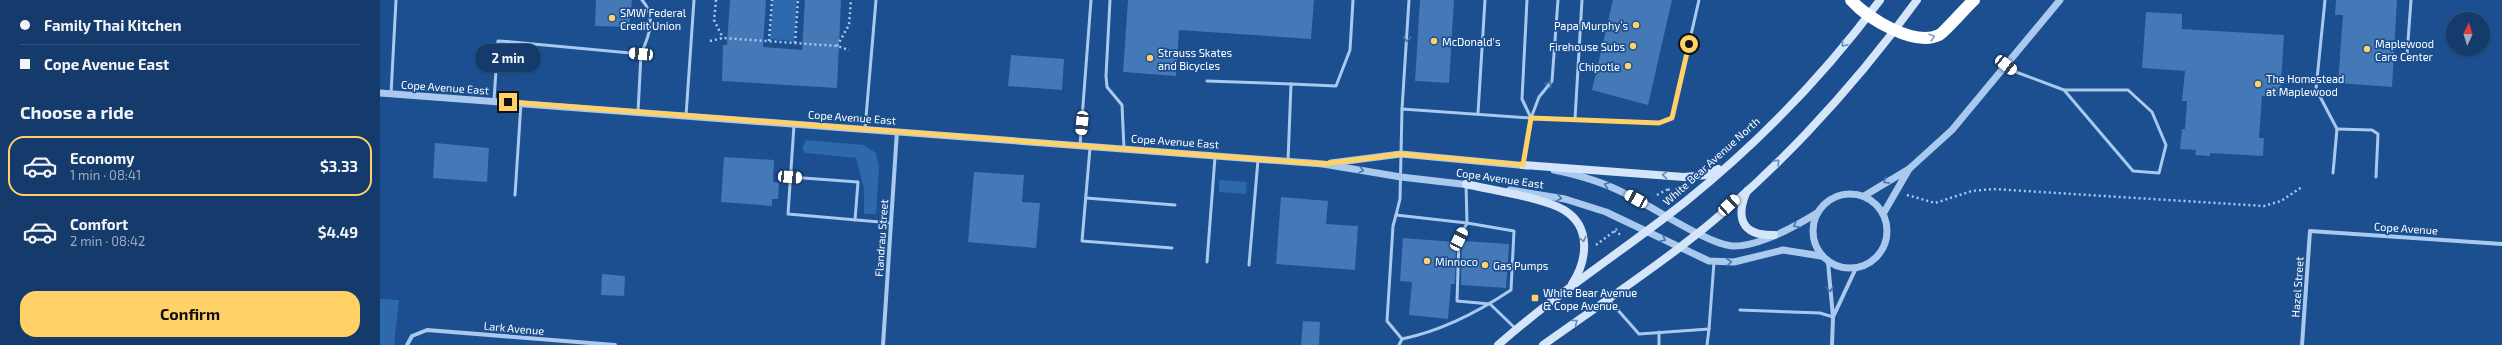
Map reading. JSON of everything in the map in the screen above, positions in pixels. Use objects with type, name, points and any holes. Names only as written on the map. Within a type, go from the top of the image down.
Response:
[{"type":"highway","points":[[1851,0],[1869,14],[1895,30],[1927,40],[1941,34],[1974,0]]},
{"type":"main road","name":"White Bear Avenue North","points":[[1498,345],[1516,329],[1569,288],[1666,216],[1729,163],[1805,88],[1880,0]]},
{"type":"main road","points":[[1543,345],[1679,248],[1748,188],[1830,107],[1895,30],[1917,0]]},
{"type":"main road","points":[[1523,165],[1684,177],[1706,175],[1729,163]]},
{"type":"main road","points":[[1466,184],[1550,205],[1570,214],[1581,231],[1585,254],[1580,269],[1569,288]]},
{"type":"main road","points":[[1748,188],[1741,210],[1744,224],[1751,232],[1758,235],[1774,235]]},
{"type":"street","points":[[1864,196],[1884,182],[1909,169],[1952,130],[2060,0]]},
{"type":"street","name":"Cope Avenue East","points":[[380,93],[1323,164],[1401,177],[1466,184],[1565,199],[1606,212],[1646,230],[1694,256],[1714,262],[1741,261],[1784,250],[1822,256]]},
{"type":"street","name":"Flandrau Street","points":[[882,345],[897,131]]},
{"type":"street","name":"Cope Avenue East","points":[[1323,164],[1401,154],[1523,165],[1576,175],[1627,194],[1718,243],[1731,246],[1743,245],[1774,235],[1795,226],[1817,213]]},
{"type":"street","points":[[1884,214],[1909,169]]},
{"type":"street","points":[[1842,194],[1864,196],[1872,200],[1884,214],[1887,225],[1887,237],[1884,248],[1877,257],[1867,265],[1856,268],[1837,266],[1828,262],[1822,256],[1812,235],[1817,213],[1824,204],[1842,194]]},
{"type":"street","name":"Cope Avenue","points":[[2310,231],[2502,244]]},
{"type":"street","name":"Hazel Street","points":[[2302,345],[2310,231]]},
{"type":"street","points":[[1828,262],[1833,317],[1832,345]]},
{"type":"street","points":[[1833,317],[1856,268]]},
{"type":"street","name":"Lark Avenue","points":[[406,345],[412,336],[427,330],[615,345]]},
{"type":"lane","points":[[392,94],[396,0]]},
{"type":"lane","points":[[638,112],[641,54],[650,34],[651,18],[642,0]]},
{"type":"lane","points":[[686,116],[694,0]]},
{"type":"lane","points":[[865,129],[876,0]]},
{"type":"lane","points":[[1080,145],[1091,0]]},
{"type":"lane","points":[[1110,0],[1106,76],[1107,87],[1122,105],[1124,149]]},
{"type":"lane","points":[[1207,80],[1336,86],[1350,50],[1353,0]]},
{"type":"lane","points":[[1402,339],[1387,321],[1393,226],[1401,177],[1402,109],[1409,0]]},
{"type":"lane","points":[[1478,113],[1485,0]]},
{"type":"lane","points":[[1527,0],[1522,99],[1531,118]]},
{"type":"lane","points":[[1523,165],[1531,118],[1539,97],[1552,81],[1558,0]]},
{"type":"lane","points":[[1575,119],[1582,0]]},
{"type":"lane","points":[[1402,109],[1478,113],[1531,118],[1659,123],[1672,118],[1699,0]]},
{"type":"lane","points":[[2325,0],[2316,89],[2337,128],[2333,173]]},
{"type":"lane","points":[[2407,55],[2410,0]]},
{"type":"lane","points":[[494,101],[498,42],[641,54]]},
{"type":"lane","points":[[2006,65],[2016,72],[2064,90],[2128,90],[2152,112],[2166,145],[2159,173],[2133,171],[2064,90]]},
{"type":"lane","points":[[1288,161],[1291,84]]},
{"type":"lane","points":[[515,195],[521,104]]},
{"type":"lane","points":[[794,124],[788,214],[891,223]]},
{"type":"lane","points":[[2337,128],[2372,130],[2378,134],[2376,177]]},
{"type":"lane","points":[[1090,146],[1082,241],[1172,248]]},
{"type":"lane","points":[[1206,262],[1215,155]]},
{"type":"lane","points":[[1249,264],[1258,158]]},
{"type":"lane","points":[[790,177],[858,182],[855,220]]},
{"type":"lane","points":[[1466,184],[1467,223],[1459,239],[1457,301],[1490,304],[1516,329]]},
{"type":"lane","points":[[1086,198],[1175,205]]},
{"type":"lane","points":[[1396,215],[1467,223],[1514,231],[1511,290],[1490,304],[1427,334],[1402,339]]},
{"type":"lane","points":[[1707,345],[1714,262]]},
{"type":"lane","points":[[1608,299],[1640,334],[1709,329]]},
{"type":"lane","points":[[1740,310],[1820,313],[1833,317]]},
{"type":"lane","points":[[1659,332],[1659,345]]},
{"type":"lane","points":[[1399,345],[1402,339]]},
{"type":"path","points":[[716,0],[714,20],[723,38]]},
{"type":"path","points":[[769,41],[772,0]]},
{"type":"path","points":[[795,43],[798,0]]},
{"type":"path","points":[[837,46],[849,25],[851,0]]},
{"type":"path","points":[[710,41],[723,38],[837,46],[849,50]]},
{"type":"path","points":[[1657,195],[1676,185]]},
{"type":"path","points":[[1904,195],[1935,203],[1972,191],[1993,189],[2264,206],[2281,201],[2302,187]]},
{"type":"path","points":[[1668,190],[1674,194]]},
{"type":"path","points":[[1591,248],[1620,226]]},
{"type":"path","points":[[1614,231],[1621,235]]},
{"type":"shaded area","points":[[773,0],[797,0],[794,41],[770,39]]},
{"type":"shaded area","points":[[806,140],[864,145],[876,153],[879,167],[876,214],[864,214],[864,188],[856,158],[806,153],[802,149]]},
{"type":"shaded area","points":[[1219,180],[1247,182],[1246,194],[1219,192]]},
{"type":"shaded area","points":[[380,299],[399,300],[394,345],[380,345]]},
{"type":"building","name":"SMW Federal Credit Union","points":[[596,0],[632,0],[629,27],[595,26]]},
{"type":"building","points":[[730,0],[766,0],[763,47],[802,50],[805,0],[841,0],[837,88],[722,81],[723,45],[727,45]]},
{"type":"building","points":[[1128,0],[1314,0],[1311,39],[1179,30],[1176,76],[1123,72]]},
{"type":"building","name":"McDonald's","points":[[1420,0],[1454,0],[1449,83],[1415,81]]},
{"type":"building","points":[[1613,0],[1672,0],[1648,105],[1592,90]]},
{"type":"building","name":"Maplewood Care Center","points":[[2336,0],[2397,0],[2392,87],[2338,83],[2343,15],[2335,15]]},
{"type":"building","name":"The Homestead at Maplewood","points":[[2146,12],[2182,14],[2182,29],[2284,35],[2280,97],[2262,96],[2259,138],[2264,138],[2263,156],[2210,153],[2210,156],[2195,155],[2196,150],[2180,149],[2182,129],[2185,129],[2187,101],[2182,101],[2185,71],[2142,68]]},
{"type":"building","points":[[1011,55],[1064,59],[1062,90],[1008,86]]},
{"type":"building","points":[[435,143],[489,148],[487,182],[433,178]]},
{"type":"building","points":[[724,157],[774,160],[773,182],[779,183],[778,199],[772,199],[772,206],[721,202]]},
{"type":"building","points":[[974,172],[1024,175],[1022,202],[1040,203],[1036,248],[968,242]]},
{"type":"building","points":[[1281,197],[1328,201],[1326,224],[1358,226],[1355,270],[1276,264]]},
{"type":"building","name":"Minnoco","points":[[1403,238],[1456,242],[1455,284],[1451,284],[1448,319],[1409,315],[1412,282],[1400,281]]},
{"type":"building","name":"Gas Pumps","points":[[1462,242],[1509,244],[1506,288],[1461,285]]},
{"type":"building","points":[[602,274],[625,276],[624,296],[601,295]]},
{"type":"building","points":[[1303,321],[1320,322],[1319,345],[1301,345]]},
{"type":"place","name":"SMW Federal Credit Union","points":[[612,18]]},
{"type":"place","name":"Papa Murphy’s","points":[[1636,25]]},
{"type":"place","name":"McDonald's","points":[[1434,41]]},
{"type":"place","name":"Firehouse Subs","points":[[1633,46]]},
{"type":"place","name":"Maplewood Care Center","points":[[2367,49]]},
{"type":"place","name":"Strauss Skates and Bicycles","points":[[1150,58]]},
{"type":"place","name":"Chipotle","points":[[1628,66]]},
{"type":"place","name":"The Homestead at Maplewood","points":[[2258,84]]},
{"type":"place","name":"Minnoco","points":[[1427,261]]},
{"type":"place","name":"Gas Pumps","points":[[1485,265]]},
{"type":"place","name":"White Bear Avenue & Cope Avenue","points":[[1535,298]]},
{"type":"route","points":[[508,102],[1323,164],[1401,154],[1523,165],[1531,118],[1659,123],[1672,118],[1689,44]]}]
